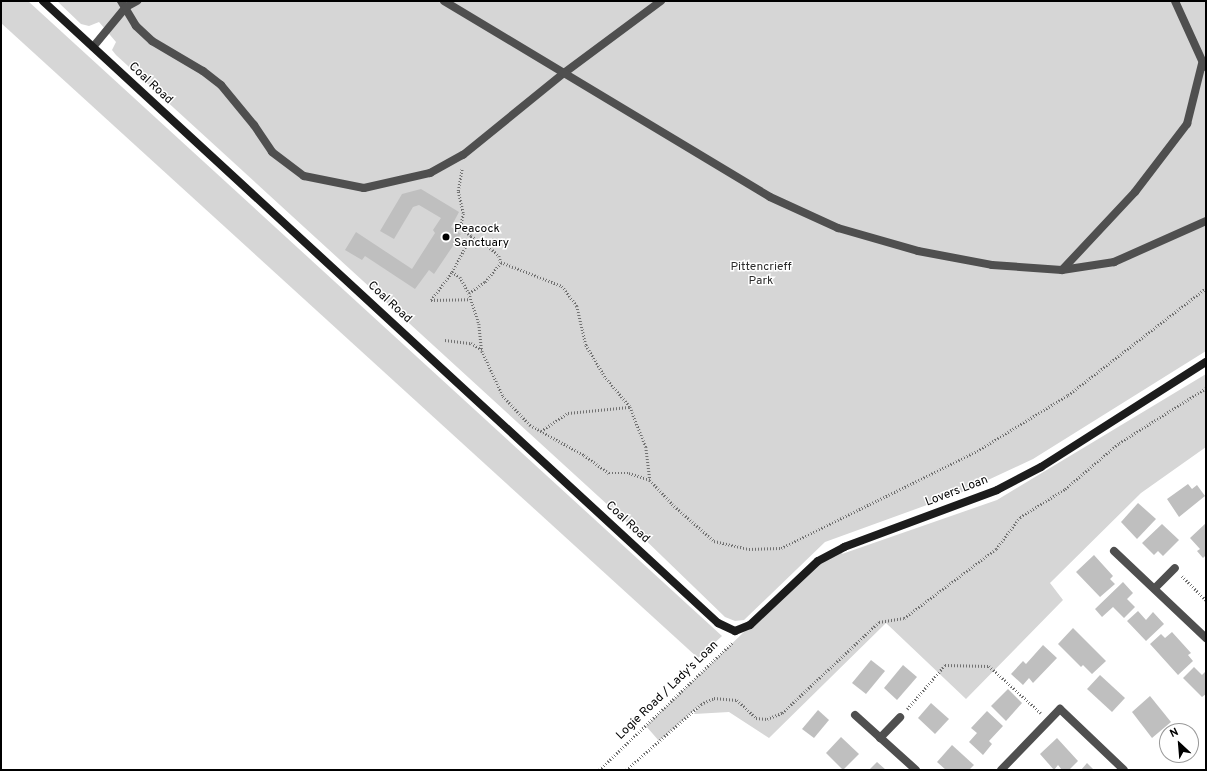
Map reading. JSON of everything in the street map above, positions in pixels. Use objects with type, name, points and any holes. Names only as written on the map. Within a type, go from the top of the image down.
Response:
[{"type":"street","name":"Coal Road","points":[[43,1],[718,623]]},
{"type":"street","points":[[93,47],[108,32],[124,4],[137,1]]},
{"type":"street","points":[[444,1],[770,197],[838,228],[918,251],[992,265],[1062,270],[1114,262],[1206,221]]},
{"type":"street","points":[[124,4],[136,26],[152,42],[203,72],[221,85],[254,125],[272,152],[304,176],[364,188],[430,173],[463,156],[564,74],[661,1]]},
{"type":"street","points":[[1062,270],[1135,192],[1187,124],[1204,66],[1175,1]]},
{"type":"street","name":"Lovers Loan","points":[[718,623],[735,631],[750,626],[818,561],[844,546],[997,490],[1041,467],[1206,362]]},
{"type":"street","points":[[1114,551],[1205,633]]},
{"type":"street","points":[[1155,588],[1175,568]]},
{"type":"street","points":[[1001,770],[1060,709],[1124,770]]},
{"type":"street","points":[[854,715],[916,770]]},
{"type":"street","points":[[880,738],[900,717]]},
{"type":"path","points":[[463,156],[458,191],[463,213],[460,229],[488,246],[499,256],[501,262]]},
{"type":"path","points":[[470,299],[431,300],[452,272],[471,236]]},
{"type":"path","points":[[468,293],[485,282],[501,262]]},
{"type":"path","points":[[501,262],[562,286],[578,306],[586,346],[606,378],[630,407],[646,447],[650,480]]},
{"type":"path","points":[[452,272],[460,277],[468,293],[479,324],[482,351],[504,396],[530,425],[584,455],[609,473],[629,474],[650,480],[672,504],[714,541],[749,549],[781,548],[977,452],[1068,395],[1206,288]]},
{"type":"path","points":[[445,340],[470,344],[482,351]]},
{"type":"path","points":[[626,770],[701,704],[714,698],[737,700],[756,718],[767,719],[782,713],[879,622],[904,618],[996,548],[1020,517],[1065,489],[1119,443],[1206,388]]},
{"type":"path","points":[[541,431],[568,413],[596,412],[630,407]]},
{"type":"path","points":[[1175,568],[1206,600]]},
{"type":"path","name":"Logie Road / Lady's Loan","points":[[599,770],[735,640]]},
{"type":"path","points":[[900,717],[945,665],[953,665],[989,666],[1049,720]]},
{"type":"green space","points":[[1,1],[28,1],[722,636],[698,658],[1,23]]},
{"type":"green space","name":"Pittencrieff Park","points":[[57,1],[1206,1],[1206,351],[1033,459],[960,493],[825,542],[744,620],[735,621],[725,617],[633,528],[116,55],[112,50],[116,42],[99,22],[89,26],[81,24]]},
{"type":"green space","points":[[1206,374],[1206,447],[1141,493],[1050,583],[1063,600],[966,699],[886,623],[769,738],[729,712],[694,714],[699,706],[659,741],[646,726],[818,561],[844,547],[842,554],[997,500]]},
{"type":"building","name":"Peacock Sanctuary","points":[[421,189],[459,212],[451,227],[461,234],[434,274],[429,270],[415,289],[365,256],[362,260],[345,250],[356,232],[412,269],[435,233],[433,230],[441,218],[419,205],[413,207],[394,239],[380,231],[402,194]]},
{"type":"building","points":[[1188,484],[1192,489],[1197,485],[1205,496],[1179,517],[1167,499]]},
{"type":"building","points":[[1138,503],[1156,519],[1137,539],[1121,522]]},
{"type":"building","points":[[1206,523],[1206,555],[1203,558],[1197,551],[1200,549],[1190,538]]},
{"type":"building","points":[[1162,524],[1179,540],[1163,556],[1158,551],[1154,555],[1142,543]]},
{"type":"building","points":[[1094,555],[1113,576],[1110,579],[1115,584],[1100,597],[1076,572]]},
{"type":"building","points":[[1123,582],[1133,593],[1127,599],[1135,607],[1124,618],[1113,607],[1102,617],[1095,609]]},
{"type":"building","points":[[1138,611],[1146,620],[1153,612],[1164,624],[1146,641],[1127,621]]},
{"type":"building","points":[[1073,628],[1106,661],[1092,674],[1083,665],[1081,667],[1058,644]]},
{"type":"building","points":[[1172,632],[1191,653],[1188,655],[1193,661],[1178,675],[1150,644],[1161,634],[1165,638]]},
{"type":"building","points":[[1043,645],[1057,658],[1033,683],[1029,678],[1023,685],[1011,674],[1023,661],[1026,664]]},
{"type":"building","points":[[871,660],[885,671],[866,694],[852,683]]},
{"type":"building","points":[[903,665],[917,677],[897,700],[884,688]]},
{"type":"building","points":[[1194,667],[1202,675],[1206,671],[1206,694],[1202,697],[1183,678]]},
{"type":"building","points":[[1100,675],[1125,698],[1112,712],[1087,689]]},
{"type":"building","points":[[1008,689],[1022,703],[1006,721],[991,706]]},
{"type":"building","points":[[1150,696],[1171,722],[1159,723],[1159,732],[1152,738],[1132,712]]},
{"type":"building","points":[[931,703],[949,719],[935,734],[918,718]]},
{"type":"building","points":[[818,710],[829,720],[814,738],[802,729]]},
{"type":"building","points":[[987,711],[1003,726],[989,741],[992,744],[983,755],[969,742],[977,733],[971,728]]},
{"type":"building","points":[[841,737],[859,754],[843,770],[826,753]]},
{"type":"building","points":[[1057,738],[1078,761],[1069,770],[1062,770],[1058,765],[1054,770],[1040,754]]},
{"type":"building","points":[[952,745],[974,765],[969,770],[946,770],[937,762]]},
{"type":"building","points":[[877,762],[886,770],[869,770]]},
{"type":"building","points":[[1087,763],[1094,770],[1081,770]]},
{"type":"place","name":"Peacock Sanctuary","points":[[446,237]]}]
